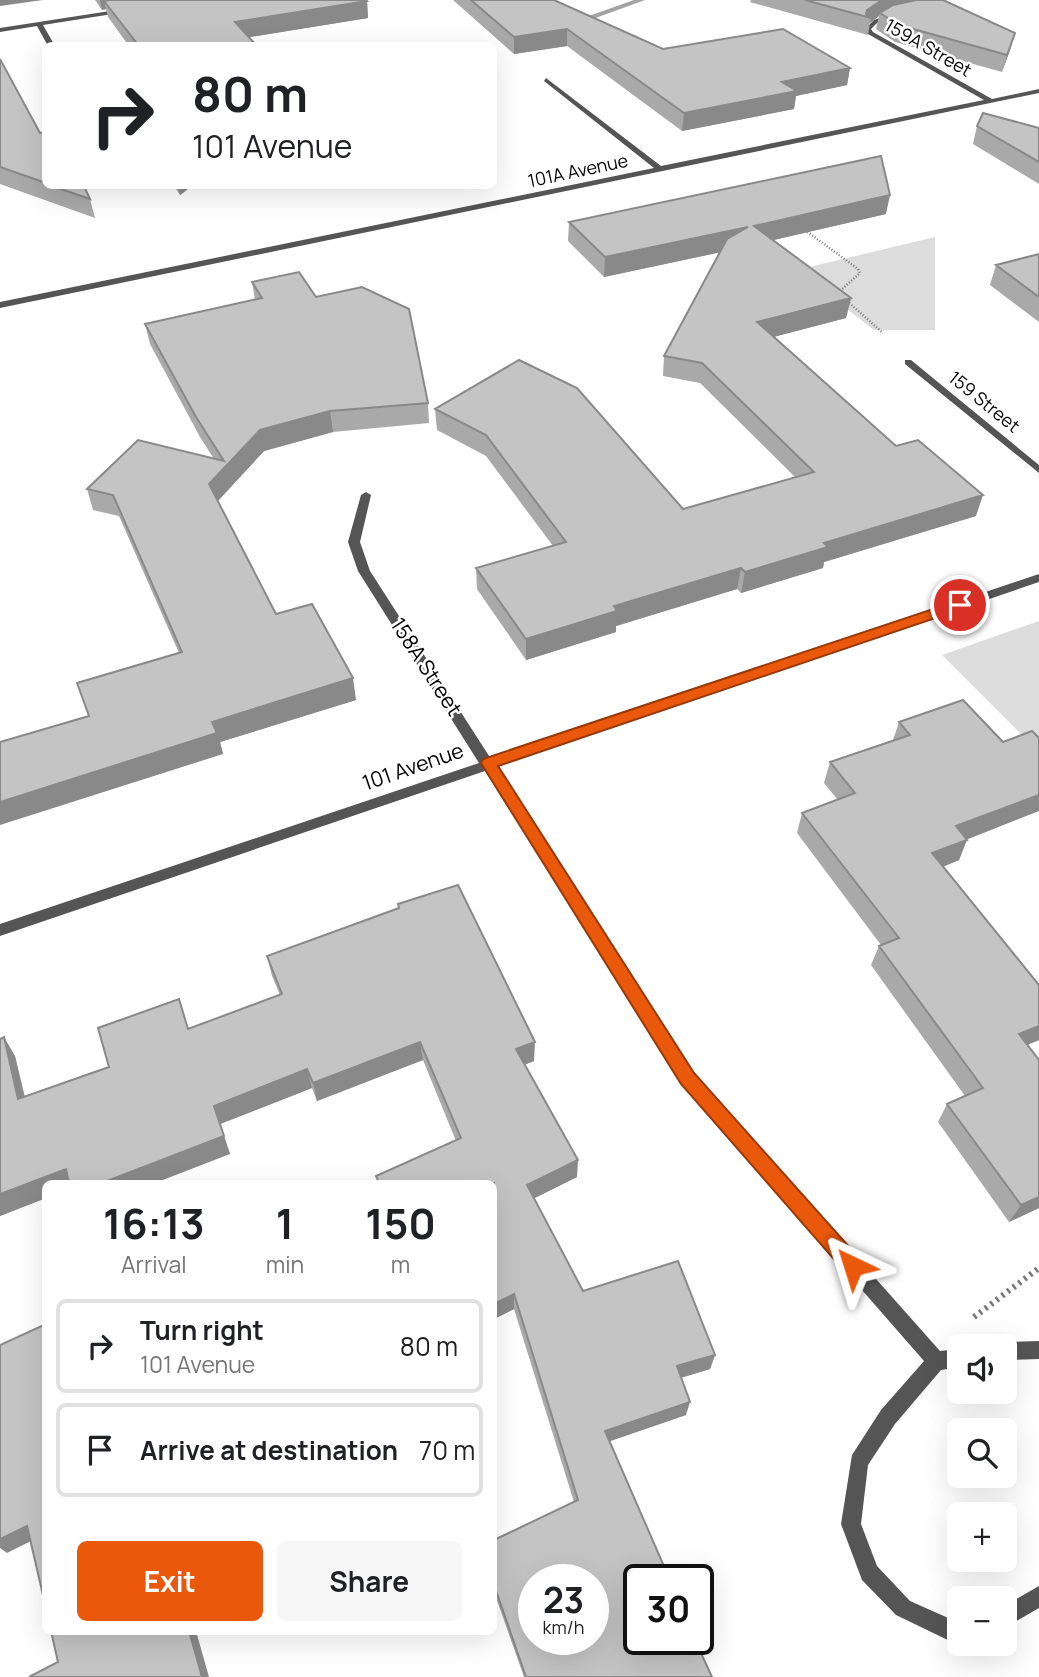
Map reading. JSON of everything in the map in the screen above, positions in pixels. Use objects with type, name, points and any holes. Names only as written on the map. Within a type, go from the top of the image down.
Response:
[{"type":"street","points":[[0,30],[131,10]]},
{"type":"street","name":"159A Street","points":[[898,15],[876,21],[868,29],[870,33],[991,101]]},
{"type":"street","points":[[39,24],[49,42]]},
{"type":"street","points":[[546,80],[661,170]]},
{"type":"street","name":"101A Avenue","points":[[0,305],[1039,91]]},
{"type":"street","name":"159 Street","points":[[908,362],[1039,470]]},
{"type":"street","name":"158A Street","points":[[366,495],[354,542],[364,571],[688,1079],[936,1361]]},
{"type":"street","name":"101 Avenue","points":[[0,930],[1039,578]]},
{"type":"street","points":[[1017,1351],[1039,1350]]},
{"type":"street","points":[[947,1360],[936,1361],[888,1417],[859,1462],[851,1524],[869,1573],[903,1608],[947,1629]]},
{"type":"street","points":[[1017,1610],[1039,1596]]},
{"type":"path","points":[[800,226],[858,269],[860,273],[857,277],[839,292],[883,333]]},
{"type":"path","points":[[974,1317],[1039,1268]]},
{"type":"shaded area","points":[[935,237],[935,330],[874,330],[797,270]]},
{"type":"shaded area","points":[[1039,621],[1039,752],[942,655]]},
{"type":"building","points":[[471,0],[554,0],[663,49],[783,29],[850,68],[782,82],[797,91],[684,113],[567,29],[514,37]]},
{"type":"building","points":[[805,0],[882,0],[867,10],[866,14],[871,18]]},
{"type":"building","points":[[916,0],[943,0],[1015,33],[1007,55],[899,25],[880,13],[893,5]]},
{"type":"building","points":[[104,1],[367,1],[235,22],[253,42],[136,42]]},
{"type":"building","points":[[0,59],[42,133],[42,182],[0,167]]},
{"type":"building","points":[[983,113],[1039,128],[1039,162],[977,126]]},
{"type":"building","points":[[881,156],[890,195],[754,226],[851,298],[757,322],[896,446],[918,440],[983,495],[824,543],[828,547],[745,572],[741,568],[614,606],[617,611],[526,639],[476,568],[566,542],[486,435],[435,409],[519,360],[577,388],[683,509],[814,472],[702,363],[664,356],[727,239],[748,227],[605,257],[569,222]]},
{"type":"building","points":[[61,189],[85,189],[90,199]]},
{"type":"building","points":[[1039,254],[1039,297],[996,265]]},
{"type":"building","points":[[299,272],[316,297],[362,287],[409,309],[428,403],[330,411],[260,430],[209,484],[276,614],[312,604],[353,678],[212,722],[217,733],[0,802],[0,742],[89,716],[77,683],[182,652],[113,495],[87,489],[138,440],[224,461],[196,417],[145,324],[262,298],[252,282]]},
{"type":"building","points":[[963,700],[1003,742],[1032,731],[1039,738],[1039,795],[956,826],[967,840],[932,853],[1039,985],[1039,1026],[1019,1034],[1039,1060],[1039,1197],[1021,1205],[947,1104],[983,1088],[879,946],[899,938],[802,813],[855,793],[830,762],[910,735],[899,722]]},
{"type":"building","points":[[458,885],[535,1042],[516,1049],[578,1160],[527,1185],[583,1291],[678,1261],[715,1355],[677,1366],[690,1402],[605,1431],[663,1564],[623,1564],[623,1655],[702,1655],[712,1677],[526,1677],[518,1655],[609,1655],[609,1564],[518,1564],[518,1654],[497,1594],[497,1539],[578,1500],[514,1294],[497,1302],[497,1180],[378,1180],[376,1176],[461,1138],[420,1042],[313,1083],[307,1069],[214,1106],[224,1136],[110,1180],[68,1180],[66,1169],[0,1194],[0,1039],[4,1037],[18,1099],[109,1067],[98,1028],[179,999],[188,1029],[282,994],[267,956],[399,908],[398,904]]},
{"type":"building","points":[[42,1326],[42,1591],[27,1526],[0,1539],[0,1345]]},
{"type":"building","points":[[52,1635],[190,1635],[202,1677],[29,1677],[58,1662]]},
{"type":"waterway","points":[[587,18],[641,0]]},
{"type":"route","points":[[853,1266],[688,1079],[488,763],[960,605]]}]
